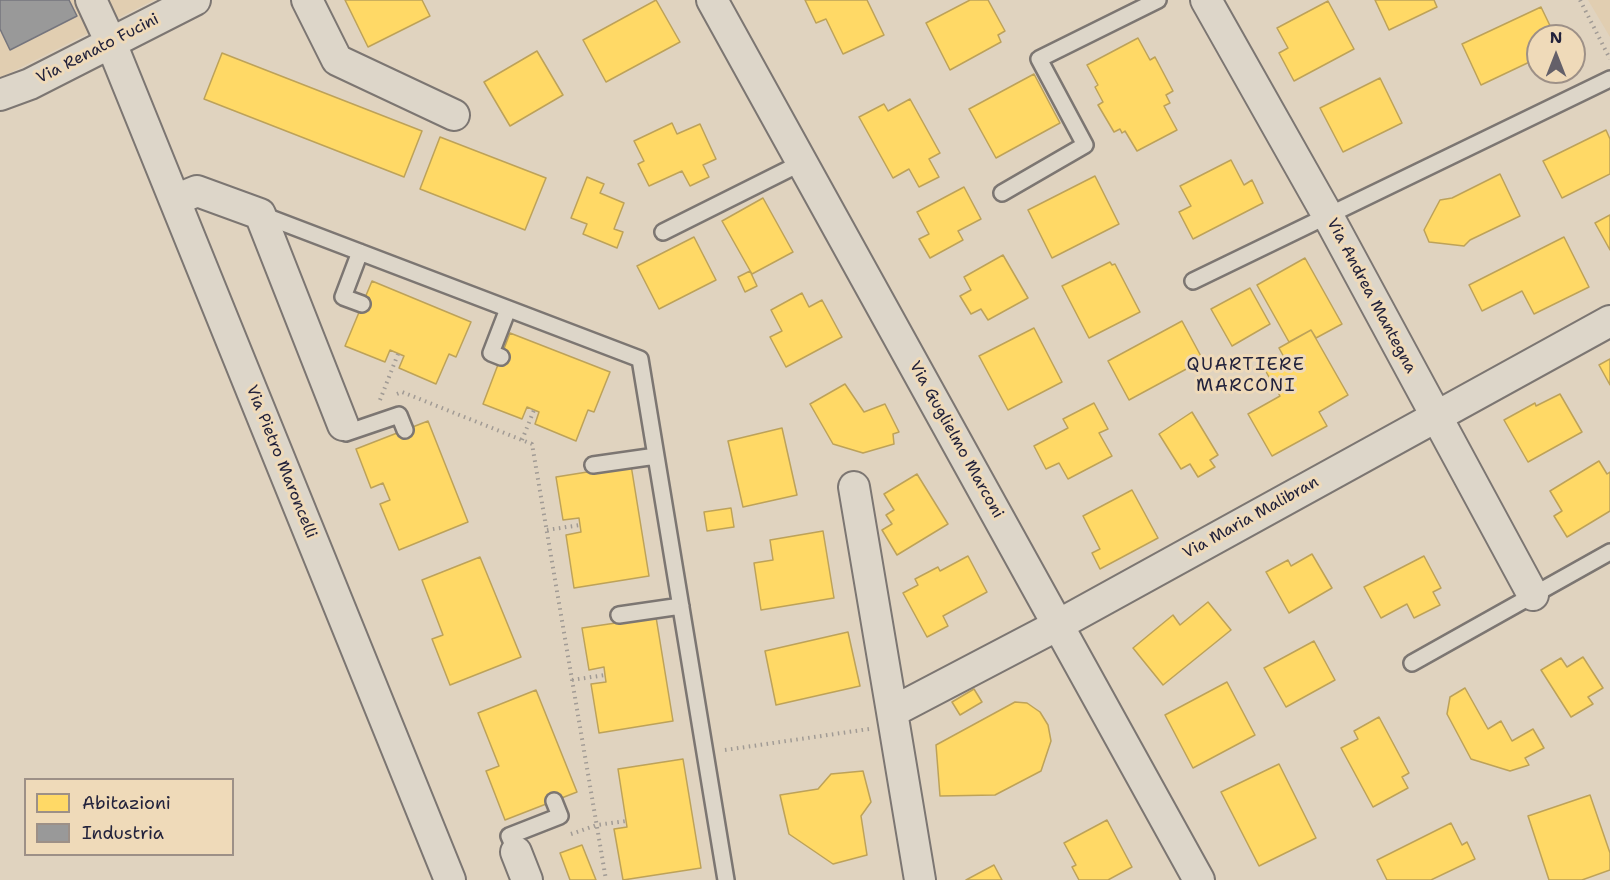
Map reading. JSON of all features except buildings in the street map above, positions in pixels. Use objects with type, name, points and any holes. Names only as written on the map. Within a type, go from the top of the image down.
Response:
[{"type":"street","name":"Via Pietro Maroncelli","points":[[91,0],[111,43],[450,880]]},
{"type":"street","name":"Via Renato Fucini","points":[[0,95],[30,84],[195,0]]},
{"type":"street","points":[[307,0],[338,60],[454,115]]},
{"type":"street","name":"Via Guglielmo Marconi","points":[[712,0],[1199,880]]},
{"type":"street","name":"Via Andrea Mantegna","points":[[1206,0],[1328,216],[1533,595]]},
{"type":"street","points":[[175,200],[197,191],[260,214],[343,424]]},
{"type":"street","name":"Via Maria Malibran","points":[[893,719],[1058,625],[1610,321]]},
{"type":"street","points":[[854,487],[920,880]]},
{"type":"street","points":[[516,852],[527,880]]},
{"type":"lane","points":[[1002,193],[1085,146],[1039,59],[1158,0]]},
{"type":"lane","points":[[1193,281],[1610,79]]},
{"type":"lane","points":[[663,232],[802,162]]},
{"type":"lane","points":[[260,214],[640,359],[726,880]]},
{"type":"lane","points":[[360,252],[343,297],[362,304]]},
{"type":"lane","points":[[501,357],[491,353],[508,309]]},
{"type":"lane","points":[[343,424],[346,433],[399,415],[405,430]]},
{"type":"lane","points":[[593,465],[656,456]]},
{"type":"lane","points":[[1412,663],[1610,552]]},
{"type":"lane","points":[[619,615],[681,606]]},
{"type":"lane","points":[[516,852],[509,836],[560,816],[554,801]]},
{"type":"path","points":[[1580,0],[1610,58]]},
{"type":"path","points":[[398,354],[379,400],[402,392],[532,444],[606,880]]},
{"type":"path","points":[[522,440],[534,410]]},
{"type":"path","points":[[547,530],[580,525]]},
{"type":"path","points":[[572,680],[605,675]]},
{"type":"path","points":[[724,751],[893,719]]},
{"type":"path","points":[[597,825],[626,820]]},
{"type":"shaded area","points":[[0,0],[154,0],[0,78]]},
{"type":"shaded area","points":[[1588,0],[1610,0],[1610,37]]},
{"type":"district","name":"QUARTIERE MARCONI","points":[[1246,376]]}]
